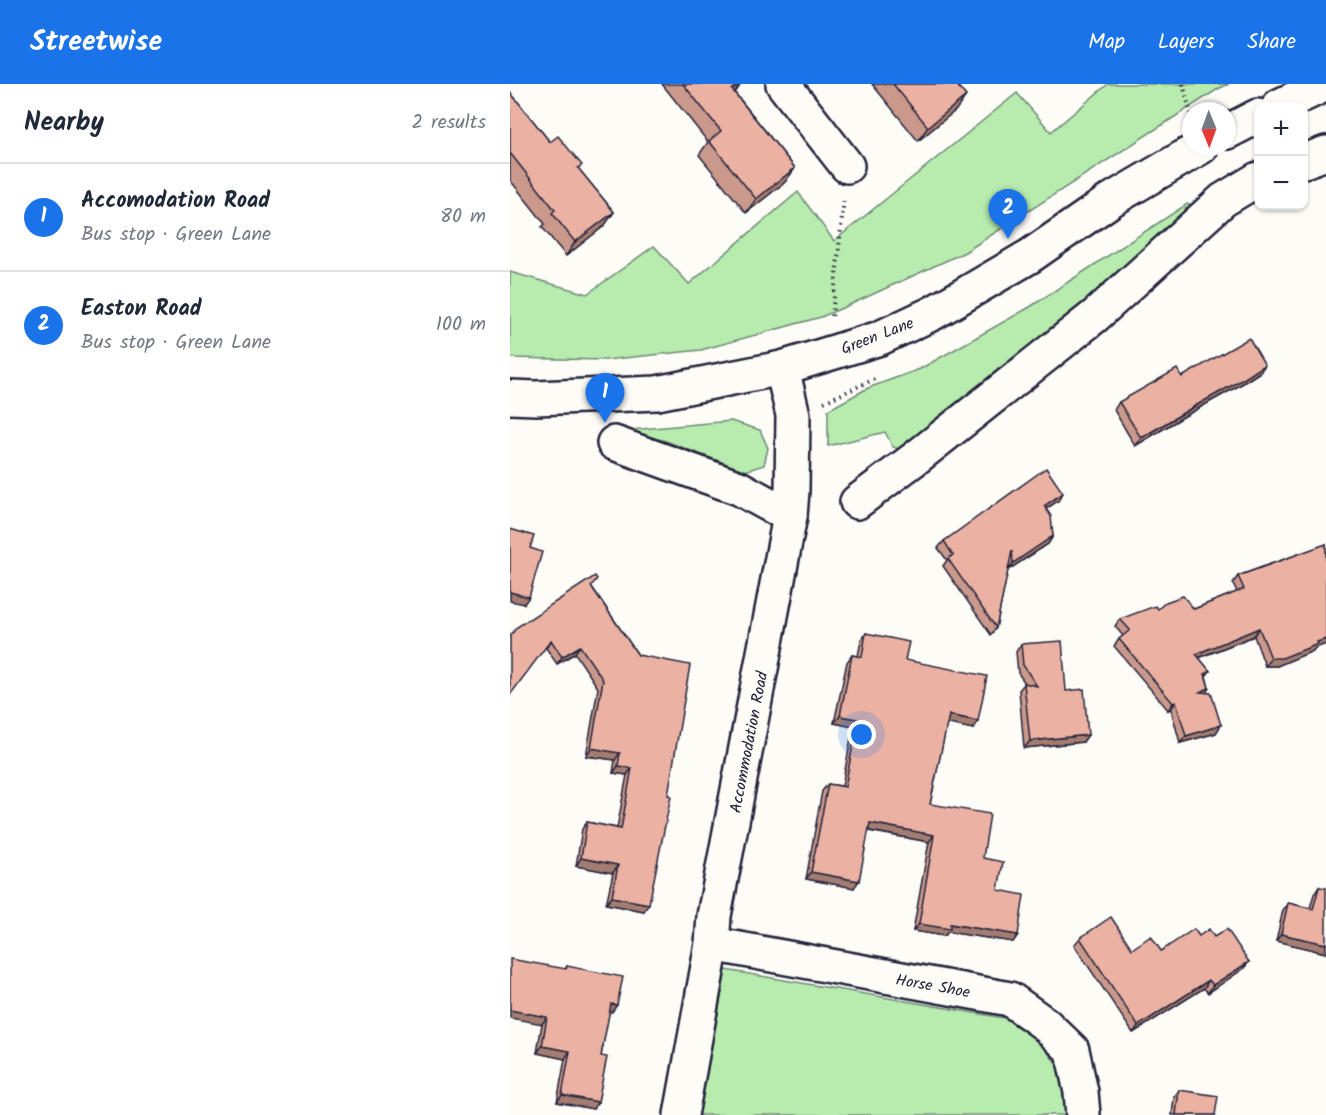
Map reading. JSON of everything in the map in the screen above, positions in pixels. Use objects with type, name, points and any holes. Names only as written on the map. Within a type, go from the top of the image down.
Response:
[{"type":"street","points":[[783,84],[847,166]]},
{"type":"street","points":[[1288,102],[1326,84]]},
{"type":"street","points":[[1236,127],[1254,118]]},
{"type":"street","points":[[1308,160],[1326,153]]},
{"type":"street","name":"Green Lane","points":[[510,397],[657,393],[782,368],[880,338],[933,313],[1030,256],[1111,201],[1186,156]]},
{"type":"street","points":[[857,502],[1095,316],[1223,200],[1254,181]]},
{"type":"street","name":"Accommodation Road","points":[[681,1115],[712,944],[714,916],[790,516],[794,415],[782,368]]},
{"type":"street","points":[[614,443],[739,488],[790,516]]},
{"type":"street","name":"Horse Shoe","points":[[712,944],[1010,999],[1045,1024],[1072,1050],[1081,1092],[1083,1115]]},
{"type":"path","points":[[1184,84],[1188,102]]},
{"type":"path","points":[[832,317],[847,166]]},
{"type":"green space","points":[[1108,84],[1229,84],[1198,102],[1182,102],[1182,112],[965,252],[821,317],[701,350],[605,360],[510,358],[510,272],[587,294],[654,246],[689,284],[798,192],[834,241],[1017,93],[1051,132]]},
{"type":"green space","points":[[1187,204],[1199,208],[911,453],[893,447],[885,432],[828,446],[828,410],[868,388],[920,369],[1030,307]]},
{"type":"green space","points":[[731,421],[760,430],[768,448],[764,465],[745,471],[663,440],[619,431]]},
{"type":"green space","points":[[726,970],[1004,1018],[1035,1034],[1052,1058],[1069,1076],[1071,1115],[699,1115]]},
{"type":"building","points":[[683,84],[740,84],[732,90],[795,168],[756,199],[709,141],[721,131]]},
{"type":"building","points":[[893,84],[956,84],[966,96],[928,127]]},
{"type":"building","points":[[510,92],[550,142],[558,136],[582,165],[578,168],[614,212],[575,242],[552,213],[555,210],[510,153]]},
{"type":"building","points":[[1249,338],[1265,365],[1141,438],[1119,402],[1177,369],[1182,377]]},
{"type":"building","points":[[1046,468],[1063,493],[1044,506],[1051,516],[1053,536],[1013,563],[1012,551],[996,628],[948,559],[953,555],[944,541]]},
{"type":"building","points":[[510,529],[534,536],[530,548],[542,552],[529,597],[510,592]]},
{"type":"building","points":[[1326,544],[1326,639],[1282,658],[1271,658],[1259,628],[1196,654],[1210,671],[1205,674],[1209,688],[1200,692],[1211,693],[1221,725],[1186,736],[1176,702],[1173,703],[1119,639],[1130,630],[1120,619],[1155,606],[1158,609],[1166,602],[1183,596],[1194,609],[1244,589],[1238,576]]},
{"type":"building","points":[[595,576],[597,579],[591,586],[638,655],[690,665],[668,795],[671,796],[649,904],[612,897],[618,865],[581,858],[587,822],[621,829],[632,768],[618,766],[620,753],[591,748],[603,680],[580,646],[562,657],[551,640],[510,695],[510,636],[517,627]]},
{"type":"building","points":[[866,633],[909,642],[905,660],[987,676],[978,721],[949,715],[930,804],[990,814],[983,858],[1003,862],[998,890],[1024,895],[1018,935],[950,924],[950,929],[919,924],[934,835],[870,823],[859,881],[811,872],[828,784],[845,787],[858,719],[840,716],[852,655],[862,657]]},
{"type":"building","points":[[1062,641],[1066,691],[1084,689],[1088,735],[1030,741],[1024,683],[1037,686],[1023,665],[1021,644]]},
{"type":"building","points":[[1319,887],[1326,888],[1326,944],[1281,934],[1288,903],[1313,909]]},
{"type":"building","points":[[1111,917],[1132,949],[1151,936],[1161,951],[1194,929],[1199,936],[1209,929],[1214,937],[1227,929],[1249,962],[1213,985],[1209,980],[1138,1026],[1080,938]]},
{"type":"building","points":[[510,959],[566,969],[567,966],[623,977],[617,1005],[611,1004],[601,1056],[607,1057],[598,1102],[562,1095],[570,1051],[542,1046],[547,1017],[510,1010]]},
{"type":"building","points":[[1179,1090],[1218,1096],[1215,1115],[1176,1115]]},
{"type":"place","name":"Easton Road","points":[[1008,239]]},
{"type":"place","name":"Accomodation Road","points":[[605,423]]}]
